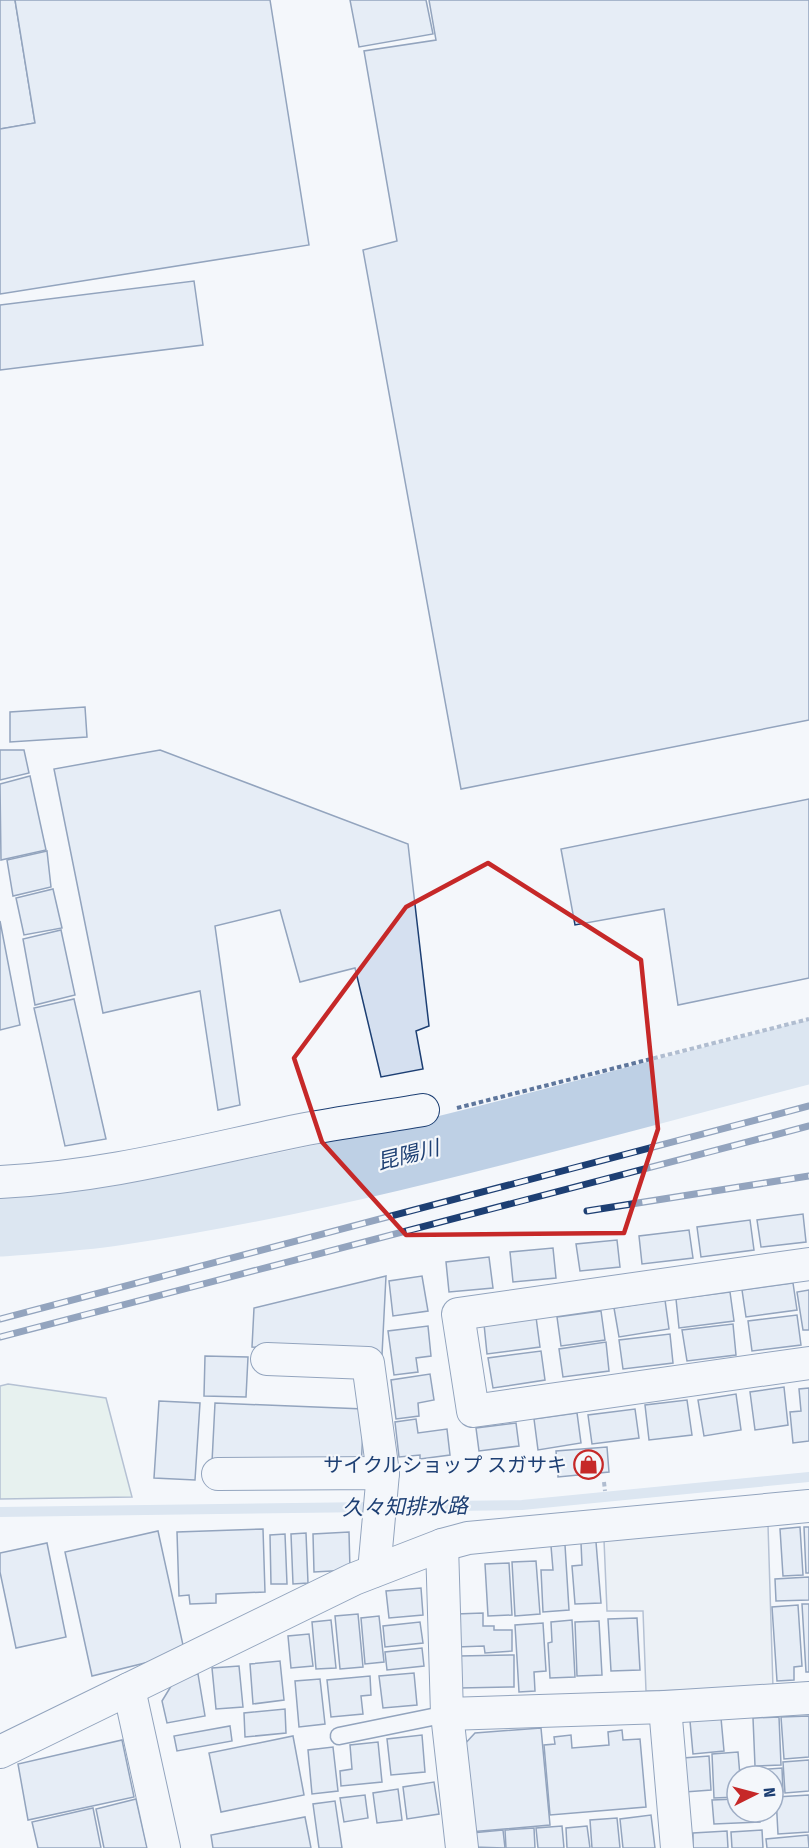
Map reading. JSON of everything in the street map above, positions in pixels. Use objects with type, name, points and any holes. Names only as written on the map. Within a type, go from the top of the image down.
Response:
[{"type":"street","points":[[0,1182],[81,1176],[168,1161],[302,1130],[423,1110]]},
{"type":"street","points":[[809,1264],[458,1314],[473,1411],[809,1363]]},
{"type":"street","points":[[267,1359],[368,1363],[382,1478],[374,1571]]},
{"type":"street","points":[[218,1474],[382,1478]]},
{"type":"street","points":[[0,1752],[374,1571],[442,1545],[520,1533],[809,1506]]},
{"type":"street","points":[[442,1545],[447,1714],[462,1848]]},
{"type":"street","points":[[129,1689],[164,1848]]},
{"type":"street","points":[[447,1714],[665,1707],[809,1698]]},
{"type":"street","points":[[665,1707],[677,1848]]},
{"type":"lane","points":[[339,1736],[447,1714]]},
{"type":"path","points":[[423,1110],[466,1108],[809,1019]]},
{"type":"highlighted area","points":[[488,863],[641,960],[658,1129],[624,1233],[406,1235],[322,1142],[294,1058],[406,907]]},
{"type":"shaded area","points":[[8,1384],[106,1398],[132,1497],[0,1499],[0,1386]]},
{"type":"shaded area","points":[[768,1525],[773,1688],[646,1691],[643,1611],[607,1611],[604,1540]]},
{"type":"building","points":[[0,0],[15,0],[35,123],[0,129]]},
{"type":"building","points":[[15,0],[270,0],[309,245],[0,294],[0,129],[35,123]]},
{"type":"building","points":[[350,0],[426,0],[433,34],[359,47]]},
{"type":"building","points":[[429,0],[809,0],[809,720],[461,789],[363,250],[397,241],[364,51],[436,40]]},
{"type":"building","points":[[194,281],[203,345],[0,370],[0,305]]},
{"type":"building","points":[[85,707],[87,737],[10,742],[10,712]]},
{"type":"building","points":[[0,750],[24,750],[29,773],[0,780]]},
{"type":"building","points":[[160,750],[408,844],[429,1026],[416,1031],[423,1069],[381,1077],[355,968],[300,982],[280,910],[215,926],[240,1105],[218,1110],[200,991],[103,1013],[54,769]]},
{"type":"building","points":[[30,776],[46,850],[1,860],[0,784]]},
{"type":"building","points":[[809,799],[809,978],[678,1005],[664,909],[575,925],[561,849]]},
{"type":"building","points":[[47,851],[51,887],[13,896],[7,860]]},
{"type":"building","points":[[53,889],[62,928],[24,935],[16,898]]},
{"type":"building","points":[[0,921],[20,1025],[0,1030]]},
{"type":"building","points":[[61,930],[75,995],[35,1005],[23,939]]},
{"type":"building","points":[[74,999],[106,1139],[65,1146],[34,1008]]},
{"type":"building","points":[[803,1214],[806,1242],[761,1247],[757,1220]]},
{"type":"building","points":[[750,1220],[754,1250],[701,1257],[697,1227]]},
{"type":"building","points":[[689,1230],[693,1258],[642,1264],[639,1236]]},
{"type":"building","points":[[617,1240],[620,1267],[580,1271],[576,1244]]},
{"type":"building","points":[[553,1248],[556,1278],[513,1282],[510,1252]]},
{"type":"building","points":[[489,1257],[493,1288],[449,1292],[446,1262]]},
{"type":"building","points":[[386,1276],[382,1355],[252,1347],[254,1308]]},
{"type":"building","points":[[422,1276],[428,1311],[393,1316],[389,1281]]},
{"type":"building","points":[[793,1283],[797,1310],[746,1317],[742,1290]]},
{"type":"building","points":[[809,1290],[809,1330],[803,1330],[797,1292]]},
{"type":"building","points":[[730,1292],[734,1321],[679,1328],[676,1299]]},
{"type":"building","points":[[665,1300],[669,1329],[619,1337],[614,1308]]},
{"type":"building","points":[[601,1311],[605,1340],[561,1346],[557,1317]]},
{"type":"building","points":[[797,1315],[801,1345],[752,1351],[748,1321]]},
{"type":"building","points":[[536,1317],[540,1347],[487,1354],[484,1324]]},
{"type":"building","points":[[733,1324],[736,1355],[687,1361],[682,1330]]},
{"type":"building","points":[[428,1326],[431,1356],[416,1358],[418,1372],[394,1375],[388,1331]]},
{"type":"building","points":[[670,1334],[673,1363],[623,1369],[619,1340]]},
{"type":"building","points":[[606,1342],[609,1371],[563,1377],[559,1349]]},
{"type":"building","points":[[541,1351],[545,1380],[493,1388],[488,1358]]},
{"type":"building","points":[[205,1356],[248,1357],[246,1397],[204,1396]]},
{"type":"building","points":[[430,1374],[434,1400],[418,1403],[419,1416],[396,1419],[391,1380]]},
{"type":"building","points":[[784,1387],[788,1425],[755,1430],[750,1392]]},
{"type":"building","points":[[809,1388],[809,1441],[793,1443],[790,1412],[801,1411],[799,1389]]},
{"type":"building","points":[[736,1394],[741,1430],[704,1436],[698,1400]]},
{"type":"building","points":[[687,1400],[692,1435],[649,1440],[645,1405]]},
{"type":"building","points":[[159,1401],[200,1403],[195,1480],[154,1478]]},
{"type":"building","points":[[215,1403],[364,1409],[361,1469],[212,1462]]},
{"type":"building","points":[[635,1409],[639,1438],[592,1444],[588,1415]]},
{"type":"building","points":[[577,1413],[581,1443],[538,1450],[534,1419]]},
{"type":"building","points":[[416,1419],[418,1433],[447,1429],[450,1455],[420,1459],[420,1455],[399,1457],[395,1422]]},
{"type":"building","points":[[516,1423],[519,1446],[479,1451],[476,1428]]},
{"type":"building","points":[[607,1447],[609,1472],[558,1477],[556,1451]]},
{"type":"building","points":[[800,1527],[803,1575],[783,1576],[780,1529]]},
{"type":"building","points":[[804,1527],[809,1527],[809,1573],[806,1573]]},
{"type":"building","points":[[263,1529],[265,1592],[216,1594],[216,1603],[190,1604],[189,1595],[179,1596],[177,1532]]},
{"type":"building","points":[[158,1531],[183,1645],[153,1661],[92,1676],[65,1552]]},
{"type":"building","points":[[349,1532],[350,1570],[314,1572],[313,1534]]},
{"type":"building","points":[[306,1533],[308,1583],[293,1584],[291,1534]]},
{"type":"building","points":[[285,1534],[287,1584],[271,1584],[270,1535]]},
{"type":"building","points":[[596,1542],[601,1603],[575,1604],[572,1566],[582,1565],[581,1543]]},
{"type":"building","points":[[47,1543],[66,1637],[16,1648],[0,1572],[0,1553]]},
{"type":"building","points":[[565,1545],[569,1610],[543,1612],[541,1570],[553,1570],[551,1546]]},
{"type":"building","points":[[536,1561],[540,1614],[515,1616],[512,1562]]},
{"type":"building","points":[[509,1563],[512,1615],[488,1616],[485,1564]]},
{"type":"building","points":[[809,1577],[809,1600],[776,1601],[775,1579]]},
{"type":"building","points":[[421,1588],[423,1615],[389,1618],[386,1591]]},
{"type":"building","points":[[802,1604],[809,1604],[809,1672],[806,1672]]},
{"type":"building","points":[[798,1605],[802,1666],[794,1667],[794,1680],[777,1681],[772,1607]]},
{"type":"building","points":[[483,1613],[483,1626],[494,1626],[494,1630],[512,1630],[512,1651],[485,1653],[484,1646],[457,1647],[456,1614]]},
{"type":"building","points":[[358,1614],[363,1667],[340,1669],[335,1616]]},
{"type":"building","points":[[379,1616],[384,1662],[365,1664],[361,1618]]},
{"type":"building","points":[[637,1618],[640,1670],[611,1671],[608,1619]]},
{"type":"building","points":[[331,1620],[336,1668],[316,1669],[312,1622]]},
{"type":"building","points":[[572,1620],[575,1677],[550,1678],[548,1643],[552,1642],[551,1622]]},
{"type":"building","points":[[599,1621],[602,1675],[577,1676],[575,1622]]},
{"type":"building","points":[[420,1622],[423,1643],[385,1647],[383,1626]]},
{"type":"building","points":[[543,1623],[546,1671],[534,1672],[535,1691],[519,1692],[515,1625]]},
{"type":"building","points":[[309,1634],[313,1666],[291,1668],[288,1636]]},
{"type":"building","points":[[422,1648],[424,1666],[387,1670],[385,1652]]},
{"type":"building","points":[[514,1655],[514,1687],[459,1688],[459,1656]]},
{"type":"building","points":[[280,1661],[284,1700],[253,1704],[250,1664]]},
{"type":"building","points":[[239,1666],[243,1707],[216,1709],[212,1668]]},
{"type":"building","points":[[414,1673],[417,1705],[383,1708],[379,1676]]},
{"type":"building","points":[[198,1674],[205,1716],[167,1723],[162,1701],[176,1678]]},
{"type":"building","points":[[370,1676],[371,1695],[361,1696],[363,1714],[331,1717],[327,1680]]},
{"type":"building","points":[[320,1679],[325,1724],[299,1727],[295,1681]]},
{"type":"building","points":[[285,1709],[286,1733],[245,1737],[244,1713]]},
{"type":"building","points":[[809,1716],[809,1757],[784,1759],[781,1717]]},
{"type":"building","points":[[779,1717],[781,1764],[755,1764],[753,1718]]},
{"type":"building","points":[[721,1718],[724,1751],[693,1754],[690,1721]]},
{"type":"building","points":[[230,1726],[232,1741],[177,1751],[174,1736]]},
{"type":"building","points":[[541,1728],[550,1825],[469,1832],[462,1747],[475,1733]]},
{"type":"building","points":[[622,1730],[623,1740],[640,1739],[646,1807],[550,1815],[544,1745],[555,1744],[554,1737],[571,1735],[572,1748],[609,1745],[608,1732]]},
{"type":"building","points":[[422,1735],[425,1772],[391,1775],[387,1739]]},
{"type":"building","points":[[293,1736],[304,1795],[221,1812],[209,1753]]},
{"type":"building","points":[[122,1740],[134,1797],[28,1820],[18,1764]]},
{"type":"building","points":[[378,1742],[382,1782],[341,1786],[340,1771],[352,1769],[350,1745]]},
{"type":"building","points":[[333,1747],[338,1791],[312,1794],[308,1750]]},
{"type":"building","points":[[738,1752],[739,1764],[725,1764],[725,1798],[714,1798],[712,1754]]},
{"type":"building","points":[[709,1756],[711,1790],[685,1792],[683,1758]]},
{"type":"building","points":[[809,1760],[809,1791],[785,1793],[785,1764],[783,1762]]},
{"type":"building","points":[[434,1782],[439,1814],[407,1819],[403,1787]]},
{"type":"building","points":[[398,1789],[402,1820],[377,1823],[373,1793]]},
{"type":"building","points":[[365,1795],[368,1818],[344,1822],[340,1798]]},
{"type":"building","points":[[809,1795],[809,1832],[778,1834],[777,1824],[785,1824],[785,1796]]},
{"type":"building","points":[[136,1799],[147,1848],[104,1848],[96,1809]]},
{"type":"building","points":[[725,1799],[725,1824],[714,1824],[712,1800]]},
{"type":"building","points":[[335,1801],[342,1848],[319,1848],[313,1804]]},
{"type":"building","points":[[93,1808],[101,1848],[38,1848],[32,1822]]},
{"type":"building","points":[[651,1815],[655,1848],[623,1848],[620,1819]]},
{"type":"building","points":[[305,1817],[311,1848],[213,1848],[211,1835]]},
{"type":"building","points":[[617,1818],[620,1848],[592,1848],[590,1820]]},
{"type":"building","points":[[562,1826],[564,1848],[538,1848],[536,1828]]},
{"type":"building","points":[[587,1826],[590,1848],[567,1848],[566,1828]]},
{"type":"building","points":[[534,1828],[535,1848],[506,1848],[505,1830]]},
{"type":"building","points":[[503,1830],[505,1848],[473,1847],[471,1833]]},
{"type":"building","points":[[762,1830],[763,1848],[732,1848],[731,1832]]},
{"type":"building","points":[[727,1831],[728,1848],[693,1848],[693,1833]]},
{"type":"building","points":[[808,1835],[809,1848],[767,1848],[766,1839]]},
{"type":"waterway","name":"昆陽川","points":[[0,1225],[117,1214],[292,1182],[465,1142],[809,1052]]},
{"type":"waterway","name":"久々知排水路","points":[[0,1512],[522,1505],[809,1477]]},
{"type":"railway","points":[[0,1319],[809,1106]]},
{"type":"railway","points":[[0,1337],[809,1126]]},
{"type":"railway","points":[[587,1211],[809,1176]]},
{"type":"place","name":"サイクルショップ スガサキ","points":[[588,1465]]}]
